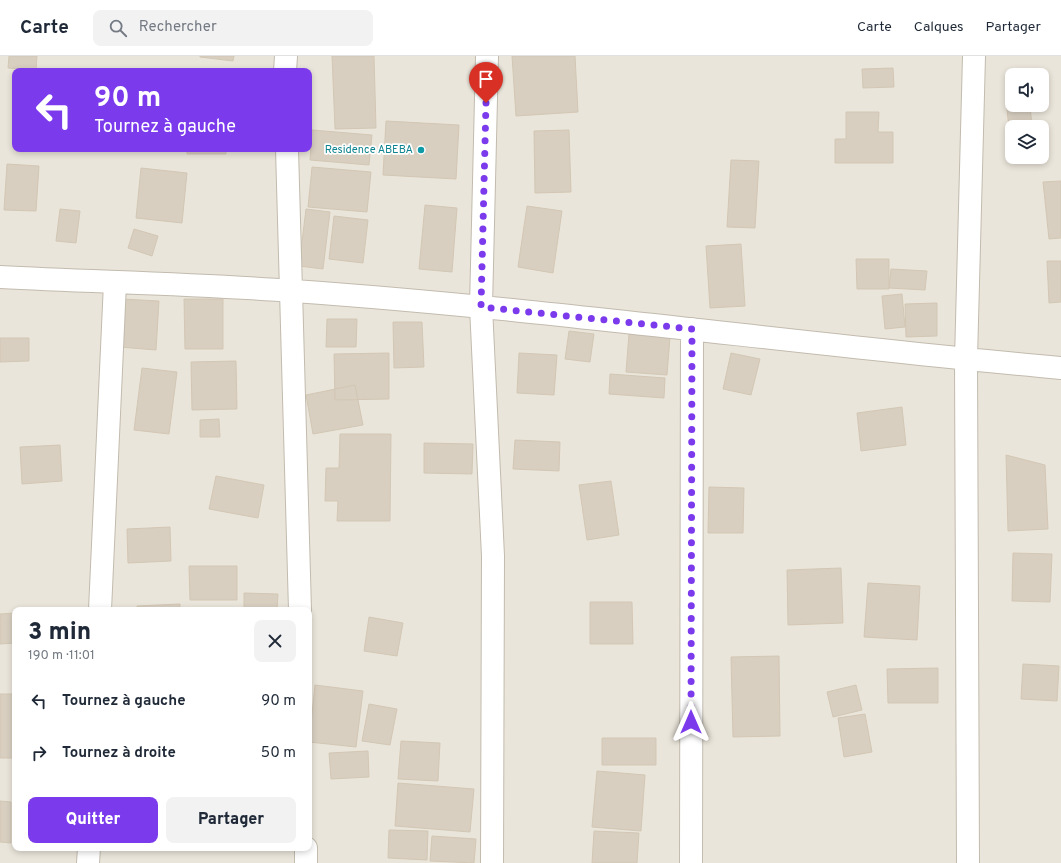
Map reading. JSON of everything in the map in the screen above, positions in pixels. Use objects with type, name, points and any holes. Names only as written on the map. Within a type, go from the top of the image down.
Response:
[{"type":"street","points":[[286,56],[286,68]]},
{"type":"street","points":[[487,56],[481,307],[493,556],[492,863]]},
{"type":"street","points":[[968,863],[966,359],[974,56]]},
{"type":"street","points":[[287,152],[300,607]]},
{"type":"street","points":[[0,277],[292,290],[481,307],[1061,368]]},
{"type":"street","points":[[100,607],[115,283]]},
{"type":"street","points":[[691,863],[692,329]]},
{"type":"street","points":[[88,863],[89,851]]},
{"type":"street","points":[[306,851],[306,863]]},
{"type":"shaded area","points":[[0,56],[1061,56],[1061,863],[0,863]]},
{"type":"building","points":[[9,56],[37,56],[36,68],[8,68]]},
{"type":"building","points":[[200,56],[234,56],[233,61]]},
{"type":"building","points":[[332,56],[374,56],[376,128],[335,129]]},
{"type":"building","points":[[512,56],[575,56],[578,112],[516,116]]},
{"type":"building","points":[[893,68],[894,87],[863,88],[862,69]]},
{"type":"building","points":[[846,112],[879,112],[878,132],[893,132],[893,163],[835,163],[835,139],[846,139]]},
{"type":"building","points":[[1007,112],[1031,112],[1031,120],[1008,120]]},
{"type":"building","name":"Residence ABEBA","points":[[386,121],[459,125],[456,179],[383,175]]},
{"type":"building","points":[[312,130],[372,135],[369,165],[310,160],[311,152],[312,152]]},
{"type":"building","points":[[569,130],[571,192],[535,193],[534,131]]},
{"type":"building","points":[[187,152],[226,152],[226,154],[187,154]]},
{"type":"building","points":[[731,160],[759,161],[755,228],[727,227]]},
{"type":"building","points":[[7,164],[39,166],[36,211],[4,210]]},
{"type":"building","points":[[312,167],[371,172],[367,212],[308,207]]},
{"type":"building","points":[[141,168],[187,173],[182,223],[136,218]]},
{"type":"building","points":[[1061,181],[1061,238],[1049,239],[1043,182]]},
{"type":"building","points":[[425,205],[457,208],[452,272],[419,269]]},
{"type":"building","points":[[527,206],[562,211],[553,273],[518,267]]},
{"type":"building","points":[[60,209],[80,211],[76,243],[56,241]]},
{"type":"building","points":[[306,209],[330,212],[323,269],[299,266]]},
{"type":"building","points":[[334,216],[368,220],[363,263],[329,259]]},
{"type":"building","points":[[134,229],[158,236],[152,256],[128,248]]},
{"type":"building","points":[[741,244],[745,306],[710,308],[706,246]]},
{"type":"building","points":[[856,259],[889,259],[889,289],[857,289]]},
{"type":"building","points":[[1047,261],[1061,261],[1061,302],[1049,303]]},
{"type":"building","points":[[891,269],[927,271],[925,290],[889,288]]},
{"type":"building","points":[[902,294],[905,327],[885,329],[882,296]]},
{"type":"building","points":[[122,299],[159,301],[156,350],[119,347]]},
{"type":"building","points":[[184,299],[223,299],[223,349],[185,349]]},
{"type":"building","points":[[937,303],[937,336],[906,337],[905,304]]},
{"type":"building","points":[[327,319],[357,319],[356,347],[326,347]]},
{"type":"building","points":[[393,322],[422,322],[424,367],[394,368]]},
{"type":"building","points":[[569,331],[594,334],[590,362],[565,359]]},
{"type":"building","points":[[629,334],[670,337],[667,375],[626,372]]},
{"type":"building","points":[[0,338],[29,338],[29,361],[0,362]]},
{"type":"building","points":[[389,353],[389,399],[335,400],[334,354]]},
{"type":"building","points":[[519,353],[557,355],[554,395],[517,393]]},
{"type":"building","points":[[731,353],[760,359],[751,395],[723,389]]},
{"type":"building","points":[[236,361],[237,409],[192,410],[191,362]]},
{"type":"building","points":[[142,368],[177,372],[169,434],[134,430]]},
{"type":"building","points":[[610,374],[665,378],[664,398],[609,394]]},
{"type":"building","points":[[355,385],[363,425],[313,434],[306,395]]},
{"type":"building","points":[[902,407],[906,445],[861,451],[857,413]]},
{"type":"building","points":[[219,419],[220,437],[200,437],[200,420]]},
{"type":"building","points":[[340,434],[391,434],[390,521],[337,521],[338,501],[325,501],[326,468],[339,468]]},
{"type":"building","points":[[515,440],[560,442],[559,471],[513,469]]},
{"type":"building","points":[[424,443],[473,444],[472,474],[424,473]]},
{"type":"building","points":[[60,445],[62,481],[22,484],[20,447]]},
{"type":"building","points":[[1006,455],[1045,465],[1048,529],[1008,531]]},
{"type":"building","points":[[216,476],[264,485],[258,518],[209,509]]},
{"type":"building","points":[[611,481],[619,535],[587,540],[579,485]]},
{"type":"building","points":[[709,487],[744,488],[743,533],[708,533]]},
{"type":"building","points":[[170,527],[171,561],[128,563],[127,529]]},
{"type":"building","points":[[1013,553],[1052,554],[1050,602],[1012,601]]},
{"type":"building","points":[[189,566],[237,566],[237,600],[190,600]]},
{"type":"building","points":[[841,568],[843,623],[788,625],[787,570]]},
{"type":"building","points":[[868,583],[920,586],[917,640],[864,637]]},
{"type":"building","points":[[244,593],[278,594],[277,607],[244,607]]},
{"type":"building","points":[[590,602],[632,602],[633,644],[590,644]]},
{"type":"building","points":[[180,604],[180,607],[137,606]]},
{"type":"building","points":[[12,613],[12,643],[0,644],[0,614]]},
{"type":"building","points":[[369,617],[403,623],[397,656],[364,651]]},
{"type":"building","points":[[779,656],[780,736],[733,737],[731,657]]},
{"type":"building","points":[[1023,664],[1059,666],[1057,701],[1021,699]]},
{"type":"building","points":[[938,668],[938,703],[888,703],[887,669]]},
{"type":"building","points":[[315,685],[363,691],[356,747],[312,742],[312,714]]},
{"type":"building","points":[[856,685],[862,710],[833,717],[827,692]]},
{"type":"building","points":[[0,694],[12,694],[12,758],[0,758]]},
{"type":"building","points":[[369,704],[397,709],[390,745],[362,741]]},
{"type":"building","points":[[865,714],[872,752],[844,757],[838,718]]},
{"type":"building","points":[[602,738],[656,738],[656,765],[602,765]]},
{"type":"building","points":[[401,741],[440,743],[438,781],[398,779]]},
{"type":"building","points":[[368,751],[369,777],[331,779],[329,753]]},
{"type":"building","points":[[597,771],[645,775],[641,831],[592,827]]},
{"type":"building","points":[[398,783],[474,789],[470,832],[395,826]]},
{"type":"building","points":[[0,801],[11,802],[11,843],[0,842]]},
{"type":"building","points":[[389,830],[428,831],[427,860],[388,858]]},
{"type":"building","points":[[594,831],[639,833],[637,863],[592,863]]},
{"type":"building","points":[[432,836],[476,839],[474,863],[430,861]]},
{"type":"place","name":"Residence ABEBA","points":[[421,150]]},
{"type":"route","points":[[486,103],[481,307],[692,329],[691,722]]}]
